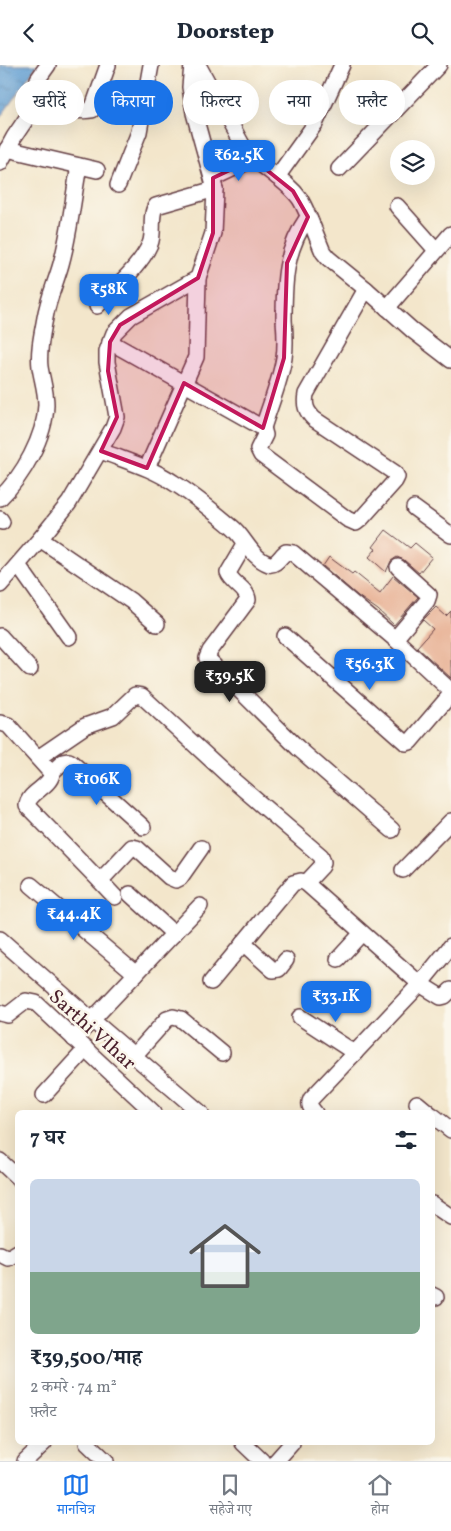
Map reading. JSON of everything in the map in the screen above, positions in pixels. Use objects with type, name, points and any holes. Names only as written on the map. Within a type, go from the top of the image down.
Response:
[{"type":"street","points":[[38,79],[48,65]]},
{"type":"street","points":[[0,163],[33,109],[45,105],[84,110],[92,109],[108,65]]},
{"type":"street","points":[[118,185],[139,132],[151,65]]},
{"type":"street","points":[[147,468],[196,357],[198,278],[213,233],[214,183],[192,106],[190,87],[192,65]]},
{"type":"street","points":[[198,65],[240,142],[253,159],[277,177],[300,199],[323,252],[328,258],[412,330],[451,360]]},
{"type":"street","points":[[277,177],[315,124],[342,65]]},
{"type":"street","points":[[339,169],[439,65]]},
{"type":"street","points":[[7,149],[97,170]]},
{"type":"street","points":[[98,306],[135,266],[149,247],[152,237],[153,213],[156,206],[214,183],[253,159]]},
{"type":"street","points":[[0,498],[22,471],[44,425],[46,395],[40,365],[41,340],[46,310],[61,263],[79,166]]},
{"type":"street","points":[[397,207],[436,250]]},
{"type":"street","points":[[308,217],[293,244],[285,273],[284,358],[263,428],[265,435],[258,449],[261,455],[351,522],[356,523],[395,481],[396,473],[314,419],[308,412],[304,402],[306,394],[366,289]]},
{"type":"street","points":[[387,308],[451,233]]},
{"type":"street","points":[[0,585],[69,503],[101,451],[117,417],[107,363],[110,342],[114,333],[131,316],[198,278]]},
{"type":"street","points":[[110,342],[263,428]]},
{"type":"street","points":[[101,451],[147,468],[182,487],[233,528],[245,544],[270,564],[275,563],[286,551],[293,553],[395,639],[451,692],[410,742],[406,743],[285,635]]},
{"type":"street","points":[[414,508],[451,535]]},
{"type":"street","points":[[40,539],[132,601],[158,624]]},
{"type":"street","points":[[245,544],[228,573],[247,593],[248,600],[210,651],[207,659],[298,748],[392,830]]},
{"type":"street","points":[[18,565],[69,637]]},
{"type":"street","points":[[395,639],[427,601],[429,595],[398,567]]},
{"type":"street","points":[[0,636],[30,669]]},
{"type":"street","points":[[38,758],[85,726],[112,716],[135,695],[142,696],[234,781],[321,856],[322,866],[306,883]]},
{"type":"street","points":[[0,723],[6,723],[51,773],[51,779],[28,801],[27,806],[115,897]]},
{"type":"street","points":[[51,773],[63,762],[68,761],[72,763],[143,827]]},
{"type":"street","points":[[403,870],[451,821]]},
{"type":"street","points":[[100,881],[134,847],[169,877],[176,880],[180,878],[201,848]]},
{"type":"street","points":[[211,982],[293,883],[301,881],[306,883],[420,984],[441,997],[451,990]]},
{"type":"street","points":[[31,885],[136,974]]},
{"type":"street","points":[[130,894],[174,934]]},
{"type":"street","points":[[44,1095],[80,1044],[92,1020],[200,907]]},
{"type":"street","points":[[338,959],[362,933]]},
{"type":"street","points":[[0,939],[198,1110]]},
{"type":"street","points":[[243,943],[273,970],[279,969],[286,960]]},
{"type":"street","points":[[313,1110],[310,1104],[312,1099],[420,984],[451,946]]},
{"type":"street","name":"Sarthi VIhar","points":[[0,1013],[8,1015],[23,1002],[32,1001],[151,1110]]},
{"type":"street","points":[[134,1056],[167,1019],[173,1017],[181,1019],[222,1053]]},
{"type":"street","points":[[300,1017],[355,1053]]},
{"type":"street","points":[[435,1117],[451,1130]]},
{"type":"street","points":[[0,1161],[15,1176]]},
{"type":"street","points":[[435,1206],[451,1217]]},
{"type":"street","points":[[0,1254],[8,1258],[15,1254]]},
{"type":"street","points":[[25,1461],[42,1445]]},
{"type":"street","points":[[89,1445],[106,1461]]},
{"type":"street","points":[[245,1445],[262,1461]]},
{"type":"street","points":[[276,1461],[290,1445]]},
{"type":"highlighted area","points":[[253,159],[293,191],[308,217],[287,263],[284,358],[263,428],[184,383],[147,468],[101,451],[117,417],[108,371],[110,342],[120,325],[198,278],[213,233],[213,178]]},
{"type":"water","points":[[0,65],[37,65],[27,80],[15,80],[15,97],[0,118]]},
{"type":"building","points":[[386,530],[410,548],[415,543],[432,557],[419,573],[404,560],[397,557],[391,561],[386,572],[369,557],[376,549],[373,547]]},
{"type":"building","points":[[329,557],[352,574],[354,572],[380,593],[393,576],[418,597],[394,625],[323,566]]},
{"type":"building","points":[[436,607],[446,616],[451,611],[451,678],[417,647],[433,629],[423,620]]}]
